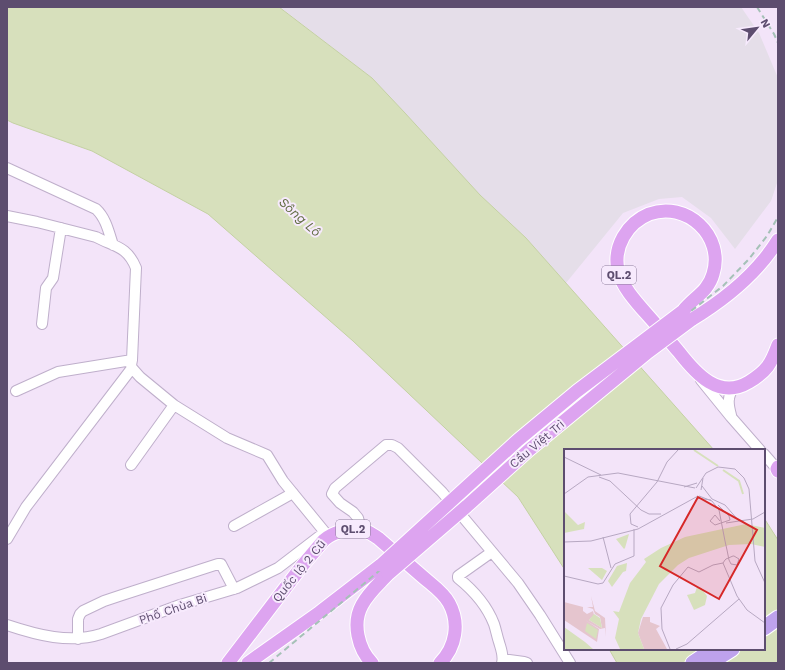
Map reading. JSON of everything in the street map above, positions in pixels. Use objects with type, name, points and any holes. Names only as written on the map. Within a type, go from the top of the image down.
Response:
[{"type":"highway","points":[[765,615],[778,607]]},
{"type":"highway","points":[[765,627],[778,618]]},
{"type":"highway","points":[[693,663],[712,650]]},
{"type":"highway","points":[[710,663],[730,650]]},
{"type":"main road","name":"QL.2","points":[[778,240],[761,263],[718,302],[708,309],[687,315],[690,303],[707,287],[711,280],[715,266],[715,251],[710,236],[695,220],[688,216],[673,212],[657,212],[650,214],[636,222],[626,232],[619,246],[617,261],[620,276],[628,291],[690,366],[702,378],[712,384],[723,387],[734,387],[746,384],[763,372],[771,362],[778,345]]},
{"type":"main road","name":"Cầu Việt Trì","points":[[385,569],[467,506],[529,450],[648,352],[687,315]]},
{"type":"main road","name":"Quốc lộ 2 Cũ","points":[[228,663],[302,566],[324,540],[326,534],[349,529],[361,529]]},
{"type":"main road","name":"QL.2","points":[[361,529],[378,538],[438,590],[449,603],[454,619],[454,636],[449,652],[440,663]]},
{"type":"main road","name":"QL.2","points":[[248,663],[320,612],[385,569]]},
{"type":"main road","name":"QL.2","points":[[372,663],[365,654],[359,640],[358,616],[362,604],[376,586],[385,569]]},
{"type":"street","points":[[7,168],[96,209],[107,225],[113,245]]},
{"type":"street","points":[[7,216],[37,222],[96,238],[118,247],[128,254],[136,268],[132,364],[140,377],[174,405],[227,438],[267,456],[283,481],[326,534]]},
{"type":"street","points":[[42,324],[46,288],[53,278],[61,228]]},
{"type":"street","points":[[16,391],[58,372],[132,364]]},
{"type":"street","points":[[7,539],[26,507],[132,364]]},
{"type":"street","points":[[690,366],[759,449]]},
{"type":"street","points":[[731,416],[729,396],[734,387]]},
{"type":"street","points":[[131,465],[174,405]]},
{"type":"street","points":[[361,529],[358,518],[332,494],[336,488],[386,445],[398,448],[442,492],[518,583],[540,614],[570,663]]},
{"type":"street","points":[[765,455],[778,469]]},
{"type":"street","points":[[234,526],[293,492]]},
{"type":"street","name":"Phố Chùa Bi","points":[[7,625],[39,635],[78,639],[102,634],[180,604],[234,589],[278,568],[326,534]]},
{"type":"street","points":[[492,553],[458,576],[458,578],[476,594],[494,624],[503,661],[527,663]]},
{"type":"street","points":[[78,639],[78,619],[80,614],[83,611],[111,598],[218,564],[221,564],[234,589]]},
{"type":"shaded area","points":[[280,7],[741,7],[759,33],[778,78],[778,180],[771,201],[735,249],[711,218],[682,197],[659,199],[623,213],[566,283],[526,238],[480,195],[372,78]]},
{"type":"water","name":"Sông Lô","points":[[7,7],[279,7],[372,78],[480,195],[526,238],[713,449],[564,449],[564,568],[518,497],[353,341],[208,214],[92,151],[7,120]]},
{"type":"water","points":[[765,520],[778,540],[778,663],[617,663],[610,650],[765,650]]},
{"type":"railway","points":[[757,7],[778,43]]},
{"type":"railway","points":[[269,663],[385,566],[581,397],[723,286],[749,259],[767,236],[778,217]]}]
